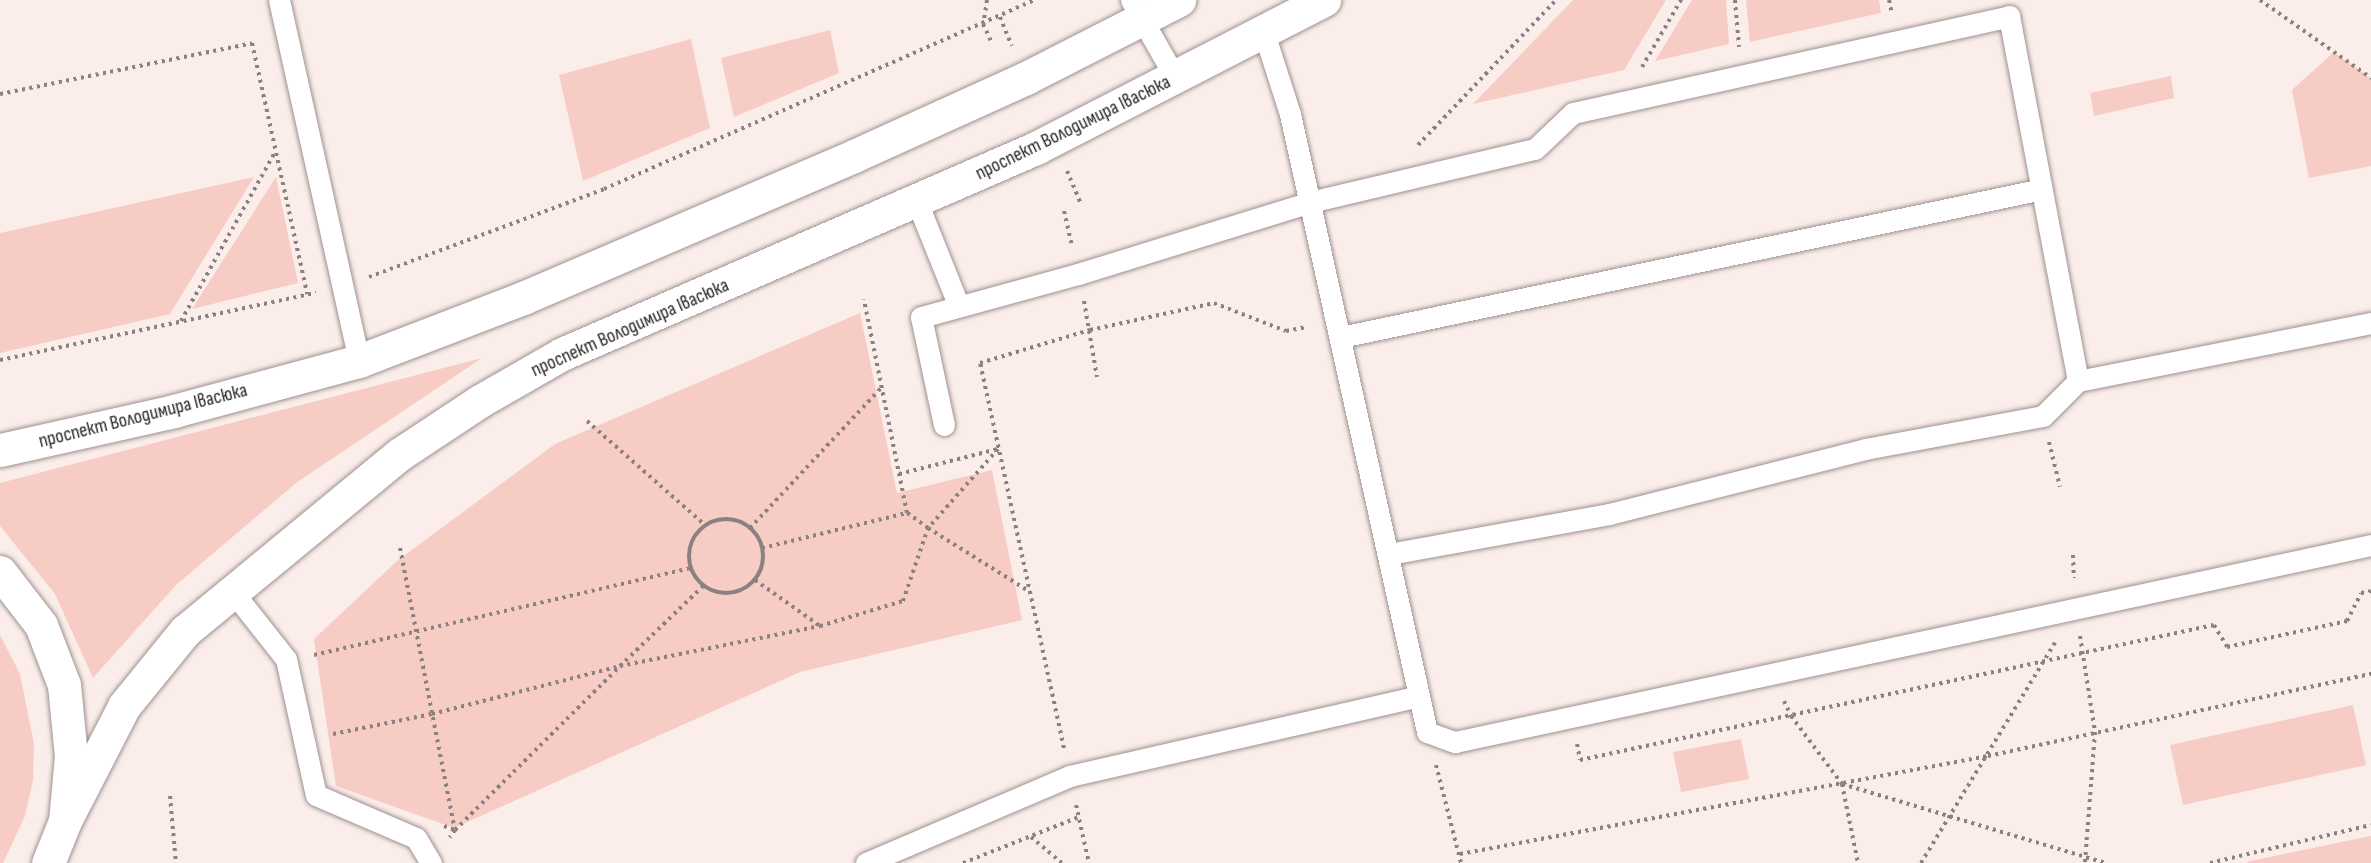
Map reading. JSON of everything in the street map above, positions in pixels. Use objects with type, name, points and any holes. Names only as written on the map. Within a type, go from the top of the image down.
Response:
[{"type":"main road","name":"проспект Володимира Івасюка","points":[[0,450],[174,411],[359,361],[523,298],[843,161],[1137,10],[1179,0]]},
{"type":"main road","name":"проспект Володимира Івасюка","points":[[64,821],[124,706],[185,631],[400,454],[480,400],[562,354],[917,202],[1176,79],[1324,0]]},
{"type":"main road","points":[[0,572],[41,625],[64,685],[71,756],[64,821],[48,863]]},
{"type":"lane","points":[[279,0],[359,361]]},
{"type":"lane","points":[[1137,10],[1176,79]]},
{"type":"lane","points":[[944,425],[921,317],[958,304],[1078,274],[1310,202],[1535,149],[1573,113],[2009,15],[2078,381]]},
{"type":"lane","points":[[1264,33],[1290,114],[1427,732],[1455,742],[2371,545]]},
{"type":"lane","points":[[1339,329],[2042,189]]},
{"type":"lane","points":[[917,202],[958,304]]},
{"type":"lane","points":[[1389,554],[1609,514],[1865,449],[2043,416],[2078,381],[2371,323]]},
{"type":"lane","points":[[233,592],[286,659],[316,795],[416,838],[437,855]]},
{"type":"lane","points":[[866,863],[1070,776],[1418,696]]},
{"type":"path","points":[[987,0],[983,24],[991,41]]},
{"type":"path","points":[[0,360],[343,287],[604,189],[1034,0]]},
{"type":"path","points":[[1379,186],[1556,0]]},
{"type":"path","points":[[1622,101],[1681,0]]},
{"type":"path","points":[[1735,0],[1742,74]]},
{"type":"path","points":[[2260,0],[2371,78]]},
{"type":"path","points":[[0,94],[252,43],[307,294]]},
{"type":"path","points":[[181,322],[276,151]]},
{"type":"path","points":[[864,299],[907,513],[1030,592]]},
{"type":"path","points":[[1089,863],[980,363],[1090,330],[1214,303],[1286,331],[1339,329]]},
{"type":"path","points":[[750,528],[882,388]]},
{"type":"path","points":[[2043,416],[2060,487]]},
{"type":"path","points":[[586,421],[705,525]]},
{"type":"path","points":[[899,474],[999,449]]},
{"type":"path","points":[[324,736],[432,714],[620,666],[820,626],[903,601],[928,528],[999,449]]},
{"type":"path","points":[[762,548],[907,513]]},
{"type":"path","points":[[728,519],[750,528],[762,548],[764,560],[755,580],[736,593],[724,594],[703,586],[690,568],[691,544],[705,525],[728,519]]},
{"type":"path","points":[[400,548],[455,830]]},
{"type":"path","points":[[2073,555],[2075,608],[2095,732],[2085,863]]},
{"type":"path","points":[[312,656],[690,568]]},
{"type":"path","points":[[755,580],[820,626]]},
{"type":"path","points":[[437,855],[455,830],[703,586]]},
{"type":"path","points":[[1572,717],[1580,760],[2043,664],[2214,625],[2227,647],[2336,624],[2347,621],[2361,593],[2371,591]]},
{"type":"path","points":[[1921,863],[1946,818],[1988,756],[2075,608]]},
{"type":"path","points":[[1773,673],[1791,716],[1842,784],[1858,863]]},
{"type":"path","points":[[1460,854],[1988,756],[2371,674]]},
{"type":"path","points":[[1427,732],[1461,863]]},
{"type":"path","points":[[1842,784],[1946,818],[2105,863]]},
{"type":"path","points":[[170,796],[176,863]]},
{"type":"path","points":[[963,863],[1079,817]]},
{"type":"path","points":[[2210,863],[2371,825]]},
{"type":"path","points":[[1030,837],[1062,863]]},
{"type":"shaded area","points":[[1573,0],[1666,0],[1624,70],[1473,104]]},
{"type":"shaded area","points":[[1692,0],[1726,0],[1729,44],[1655,61]]},
{"type":"shaded area","points":[[1746,0],[1879,0],[1881,13],[1750,42]]},
{"type":"shaded area","points":[[830,30],[839,73],[734,117],[721,58]]},
{"type":"shaded area","points":[[691,39],[710,128],[583,181],[559,75]]},
{"type":"shaded area","points":[[2334,52],[2371,78],[2371,166],[2309,178],[2292,90]]},
{"type":"shaded area","points":[[2171,76],[2174,98],[2094,116],[2090,93]]},
{"type":"shaded area","points":[[254,177],[170,314],[0,353],[0,233]]},
{"type":"shaded area","points":[[276,177],[298,283],[192,309]]},
{"type":"shaded area","points":[[860,313],[897,493],[992,470],[1022,620],[800,672],[454,828],[336,786],[314,639],[397,561],[555,444]]},
{"type":"shaded area","points":[[482,358],[296,483],[176,585],[93,678],[55,594],[0,526],[0,483]]},
{"type":"shaded area","points":[[0,635],[20,674],[34,744],[33,780],[25,816],[3,863],[0,863]]},
{"type":"shaded area","points":[[2353,705],[2366,765],[2183,805],[2170,745]]},
{"type":"shaded area","points":[[1741,739],[1749,779],[1681,792],[1673,752]]},
{"type":"shaded area","points":[[2371,836],[2371,863],[2246,863],[2250,861]]}]
